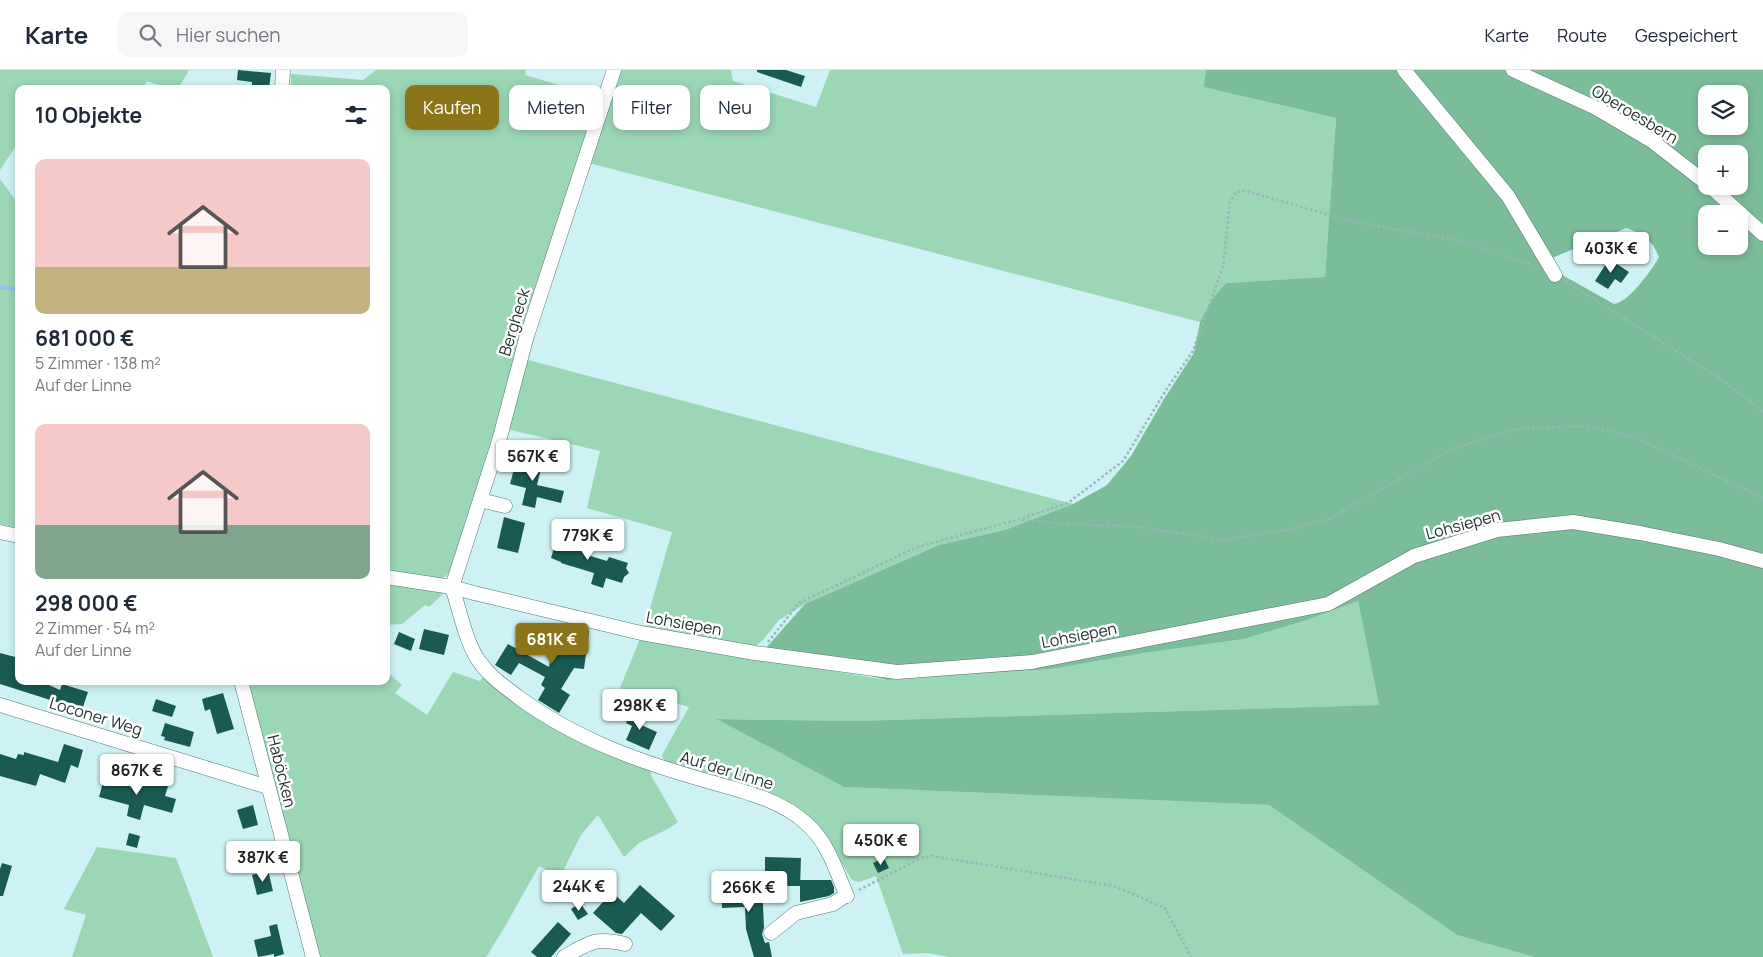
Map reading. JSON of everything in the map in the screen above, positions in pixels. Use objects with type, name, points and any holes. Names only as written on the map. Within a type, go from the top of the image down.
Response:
[{"type":"street","points":[[282,85],[283,70]]},
{"type":"street","name":"Bergheck","points":[[452,587],[499,441],[526,340],[614,70]]},
{"type":"street","points":[[1404,70],[1508,196],[1555,275]]},
{"type":"street","name":"Oberoesbern","points":[[1513,70],[1596,108],[1652,142],[1698,177]]},
{"type":"street","points":[[1720,195],[1763,234]]},
{"type":"street","points":[[480,500],[505,506]]},
{"type":"street","name":"Lohsiepen","points":[[390,578],[452,587],[641,633],[755,653],[897,672],[1032,662],[1328,604],[1414,556],[1497,530],[1573,522],[1640,532],[1719,549],[1763,561]]},
{"type":"street","points":[[0,532],[15,535]]},
{"type":"street","name":"Auf der Linne","points":[[452,587],[467,636],[477,660],[489,674],[508,689],[554,722],[618,753],[781,805],[808,825],[822,841],[832,859],[846,896]]},
{"type":"street","name":"Haböcken","points":[[243,685],[313,957]]},
{"type":"street","name":"Loconer Weg","points":[[0,705],[268,787]]},
{"type":"street","points":[[771,933],[796,913],[832,904],[846,896]]},
{"type":"street","points":[[564,957],[596,941],[603,940],[625,944]]},
{"type":"path","points":[[755,653],[768,642],[799,603],[917,547],[1020,519],[1068,503],[1124,460],[1166,390],[1194,351],[1223,266],[1230,202],[1236,192],[1246,191],[1350,221],[1466,242],[1540,267],[1727,383],[1763,412]]},
{"type":"path","points":[[1020,519],[1067,524],[1139,527],[1224,540],[1297,528],[1329,519],[1450,450],[1516,428],[1585,426],[1632,436],[1763,498]]},
{"type":"path","points":[[846,896],[921,858],[932,856],[1048,874],[1114,886],[1165,908],[1191,957]]},
{"type":"green space","points":[[0,70],[189,70],[180,85],[158,85],[147,81],[144,85],[15,85],[15,147],[0,170]]},
{"type":"green space","points":[[376,70],[526,70],[525,75],[559,85],[509,85],[509,130],[589,130],[452,572],[441,579],[390,573],[390,85],[291,85],[291,74],[363,80]]},
{"type":"green space","points":[[619,70],[731,70],[733,81],[746,85],[700,85],[700,130],[770,130],[770,93],[816,107],[830,70],[1206,70],[1205,87],[1336,118],[1325,277],[1226,283],[1212,299],[1200,322],[589,163],[600,130],[603,130],[603,120],[613,89],[613,130],[690,130],[690,85],[614,85]]},
{"type":"green space","points":[[1206,70],[1763,70],[1763,957],[1534,957],[1457,935],[1269,805],[844,787],[717,719],[856,721],[1379,705],[1358,601],[1307,620],[1244,639],[1144,653],[1051,669],[887,680],[765,649],[805,604],[939,545],[1005,530],[1073,504],[1107,485],[1131,456],[1164,399],[1194,353],[1200,322],[1212,299],[1226,283],[1325,277],[1336,118],[1204,87]],"holes":[[[1626,228],[1637,232],[1650,242],[1659,257],[1646,277],[1633,292],[1620,302],[1614,304],[1564,276],[1558,270],[1552,258]]]},
{"type":"green space","points":[[0,179],[15,200],[15,527],[0,524]]},
{"type":"green space","points":[[528,360],[1073,504],[1005,530],[939,545],[805,604],[779,620],[763,640],[754,647],[644,629],[672,532],[587,508],[600,451],[507,429]]},
{"type":"green space","points":[[390,584],[446,591],[429,607],[425,605],[402,624],[390,625]]},
{"type":"green space","points":[[1358,601],[1379,705],[856,721],[718,719],[844,787],[1269,805],[1457,935],[1534,957],[950,957],[926,953],[903,954],[876,876],[859,882],[852,880],[817,827],[666,766],[662,755],[689,707],[620,688],[640,639],[887,680],[1051,669],[1144,653],[1244,639],[1307,620]]},
{"type":"green space","points":[[453,672],[480,681],[484,675],[550,726],[607,755],[650,770],[652,777],[678,822],[639,843],[624,857],[598,815],[581,835],[560,877],[539,866],[486,957],[319,957],[249,685],[390,685],[390,674],[402,685],[395,693],[427,715]]},
{"type":"green space","points":[[97,847],[176,858],[213,957],[72,957],[86,915],[64,909]]},
{"type":"building","points":[[238,70],[271,73],[270,85],[252,85],[252,82],[237,80]]},
{"type":"building","points":[[757,70],[786,70],[805,76],[801,87],[757,72]]},
{"type":"building","points":[[1609,259],[1629,272],[1621,283],[1615,279],[1608,289],[1595,281]]},
{"type":"building","points":[[522,455],[543,460],[537,485],[564,491],[561,503],[537,497],[535,508],[522,505],[526,488],[510,484],[515,465],[519,466]]},
{"type":"building","points":[[504,517],[525,523],[518,553],[497,548]]},
{"type":"building","points":[[559,531],[579,538],[576,547],[588,551],[587,555],[607,561],[609,557],[628,563],[626,568],[629,573],[624,577],[622,583],[606,578],[603,588],[591,584],[594,573],[551,558]]},
{"type":"building","points":[[570,628],[589,631],[584,669],[574,668],[561,689],[570,695],[559,713],[538,700],[545,688],[541,685],[545,677],[519,663],[511,675],[495,665],[508,644],[549,667],[554,635],[569,637]]},
{"type":"building","points":[[424,629],[449,635],[444,655],[419,649]]},
{"type":"building","points":[[399,632],[415,639],[411,651],[394,644]]},
{"type":"building","points":[[0,653],[15,657],[15,685],[49,685],[60,690],[62,685],[65,685],[88,692],[83,707],[67,702],[66,705],[0,684]]},
{"type":"building","points":[[223,693],[234,729],[217,734],[210,709],[205,711],[202,699]]},
{"type":"building","points":[[156,699],[176,706],[172,717],[152,711]]},
{"type":"building","points":[[632,709],[643,714],[639,724],[657,732],[649,750],[626,740],[632,726],[626,723]]},
{"type":"building","points":[[165,723],[194,732],[190,747],[164,740],[165,737],[161,736]]},
{"type":"building","points":[[64,744],[83,750],[78,768],[71,765],[65,783],[40,774],[36,786],[0,776],[0,754],[16,759],[18,754],[24,755],[24,752],[58,762]]},
{"type":"building","points":[[105,775],[148,786],[150,781],[168,786],[165,796],[176,799],[172,813],[144,805],[140,820],[127,816],[129,805],[99,797]]},
{"type":"building","points":[[253,805],[258,825],[243,829],[237,810]]},
{"type":"building","points":[[129,833],[140,836],[137,848],[126,845]]},
{"type":"building","points":[[765,857],[801,858],[800,886],[765,886]]},
{"type":"building","points":[[884,858],[889,868],[878,873],[873,863]]},
{"type":"building","points":[[2,863],[12,866],[3,896],[0,896],[0,869]]},
{"type":"building","points":[[268,870],[273,891],[257,895],[252,875]]},
{"type":"building","points":[[800,880],[831,880],[834,893],[829,896],[800,902]]},
{"type":"building","points":[[762,883],[764,928],[762,934],[765,943],[769,942],[772,957],[754,957],[746,929],[745,907],[722,908],[721,885]]},
{"type":"building","points":[[640,885],[675,916],[661,931],[641,913],[622,934],[616,933],[593,913],[612,892],[624,903]]},
{"type":"building","points":[[580,903],[588,914],[578,920],[571,909]]},
{"type":"building","points":[[558,922],[571,934],[551,957],[537,957],[531,952]]},
{"type":"building","points":[[277,924],[284,954],[274,957],[274,954],[258,957],[254,940],[271,936],[269,926]]},
{"type":"waterway","points":[[0,287],[15,289]]}]
